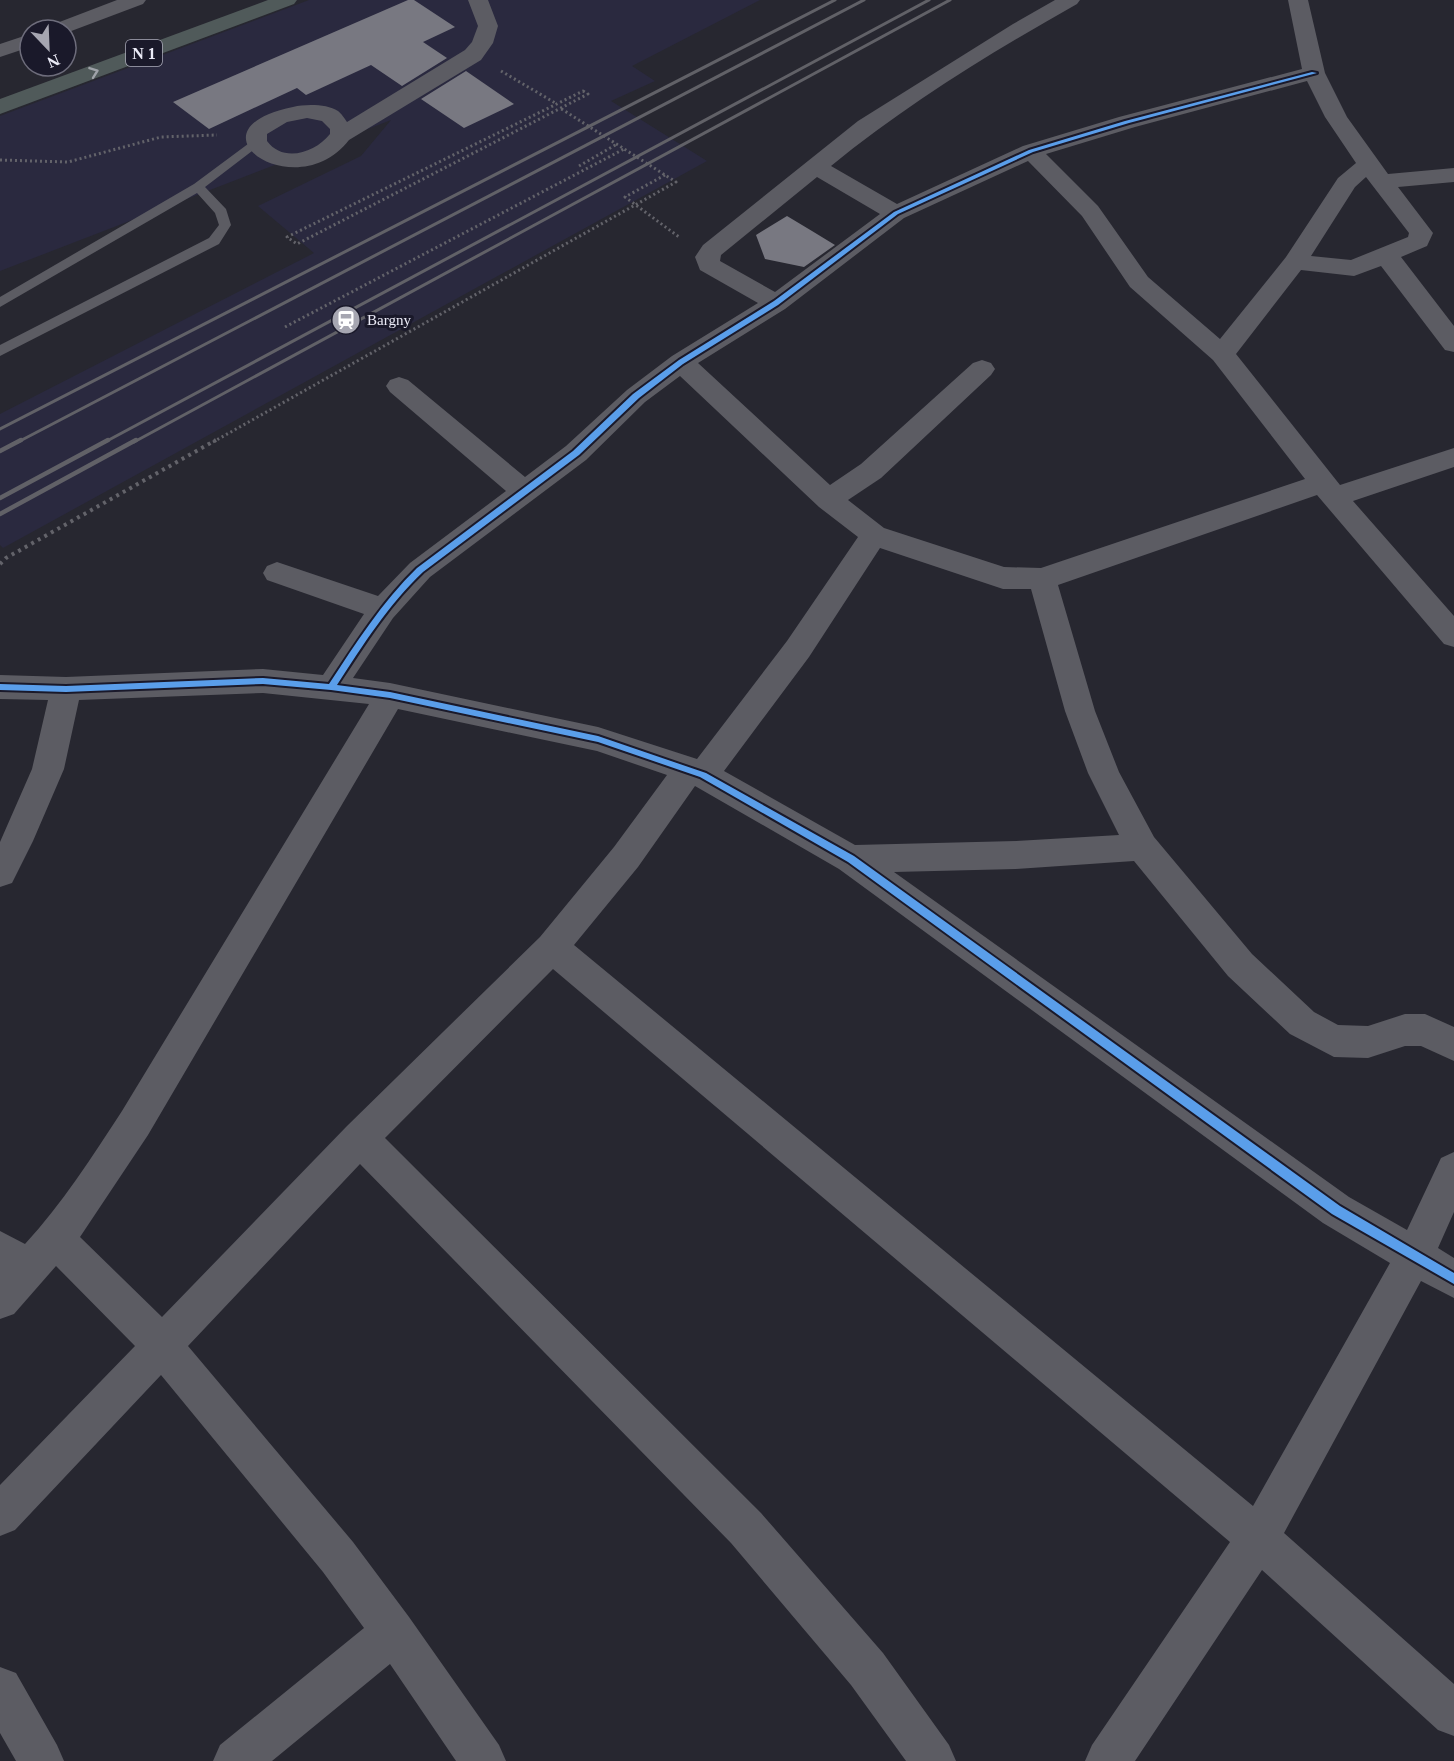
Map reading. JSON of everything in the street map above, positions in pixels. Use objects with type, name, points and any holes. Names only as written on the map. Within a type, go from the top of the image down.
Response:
[{"type":"highway","name":"N 1","points":[[0,107],[287,0]]},
{"type":"street","points":[[78,22],[136,0]]},
{"type":"street","points":[[776,303],[709,265],[707,257],[712,250],[866,126],[1020,28],[1070,0]]},
{"type":"street","points":[[1295,262],[1354,267],[1419,242],[1421,238],[1420,233],[1336,117],[1314,73],[1298,0]]},
{"type":"street","points":[[341,135],[473,55],[483,43],[488,26],[477,1]]},
{"type":"street","points":[[0,51],[18,44]]},
{"type":"street","points":[[331,687],[382,609],[420,570],[576,453],[636,396],[681,362],[776,303],[896,213],[1031,151],[1127,122],[1314,73]]},
{"type":"street","points":[[319,112],[337,121],[341,128],[341,135],[337,143],[324,152],[292,160],[268,155],[257,138],[262,126],[282,115],[294,112],[319,112],[439,75]]},
{"type":"street","points":[[1031,151],[1090,211],[1139,282],[1222,354],[1329,490],[1454,636]]},
{"type":"street","points":[[816,167],[896,213]]},
{"type":"street","points":[[1222,354],[1295,262],[1346,183],[1375,173],[1454,175]]},
{"type":"street","points":[[1386,255],[1454,344]]},
{"type":"street","points":[[681,362],[829,500],[874,535],[1003,578],[1042,579],[1329,490],[1454,457]]},
{"type":"street","points":[[829,500],[871,471],[982,369]]},
{"type":"street","points":[[399,386],[524,491]]},
{"type":"street","points":[[0,1515],[360,1138],[552,947],[798,650],[874,535]]},
{"type":"street","points":[[277,573],[382,609]]},
{"type":"street","points":[[1042,579],[1080,711],[1104,773],[1142,847],[1240,965],[1302,1023],[1334,1041],[1368,1042],[1406,1030],[1425,1030],[1454,1045]]},
{"type":"street","points":[[0,687],[66,689],[263,681],[331,687],[390,695],[598,739],[696,772],[851,859],[1336,1210],[1454,1279]]},
{"type":"street","points":[[0,873],[17,841],[48,769],[66,689]]},
{"type":"street","points":[[0,1300],[14,1259],[55,1239],[98,1180],[135,1123],[390,695]]},
{"type":"street","points":[[851,859],[1016,855],[1142,847]]},
{"type":"street","points":[[552,947],[1258,1538],[1454,1714]]},
{"type":"street","points":[[360,1138],[746,1528],[867,1669],[933,1761]]},
{"type":"street","points":[[1108,1761],[1258,1538],[1414,1257],[1454,1170]]},
{"type":"street","points":[[55,1239],[162,1345],[338,1557],[394,1632],[483,1761]]},
{"type":"street","points":[[238,1760],[394,1632]]},
{"type":"street","points":[[0,1689],[41,1761]]},
{"type":"lane","points":[[0,303],[198,187],[257,138]]},
{"type":"lane","points":[[0,351],[214,241],[225,225],[221,212],[198,187]]},
{"type":"path","points":[[473,55],[557,104]]},
{"type":"path","points":[[583,91],[588,94],[560,108],[297,244],[287,237],[583,91]]},
{"type":"path","points":[[0,564],[6,558],[211,441],[676,182],[560,108]]},
{"type":"path","points":[[0,160],[68,162],[161,137],[257,138]]},
{"type":"path","points":[[579,166],[617,144]]},
{"type":"path","points":[[285,327],[624,149]]},
{"type":"path","points":[[665,175],[625,197],[707,257]]},
{"type":"shaded area","points":[[309,0],[760,0],[632,66],[655,81],[611,101],[707,161],[3,548],[0,545],[0,414],[314,253],[258,206],[361,156],[391,120],[0,271],[0,116]]},
{"type":"building","points":[[408,0],[414,0],[455,27],[423,42],[447,58],[402,86],[371,65],[306,95],[297,88],[209,129],[173,102]]},
{"type":"building","points":[[466,71],[514,104],[464,128],[421,99]]},
{"type":"building","points":[[787,216],[835,245],[804,267],[765,259],[756,235]]},
{"type":"railway","points":[[0,429],[835,0]]},
{"type":"railway","points":[[18,442],[864,0]]},
{"type":"railway","points":[[105,442],[929,0]]},
{"type":"railway","points":[[134,442],[950,0]]},
{"type":"railway","points":[[0,451],[21,440]]},
{"type":"railway","points":[[0,498],[108,440]]},
{"type":"railway","points":[[0,514],[136,440]]},
{"type":"cycle path","points":[[331,687],[394,596],[420,570],[576,453],[636,396],[681,362],[776,303],[896,213],[1031,151],[1127,122],[1314,73]]},
{"type":"cycle path","points":[[0,687],[66,689],[263,681],[331,687],[390,695],[598,739],[703,775],[851,859],[1336,1210],[1454,1279]]},
{"type":"place","name":"Bargny","points":[[346,320]]}]
